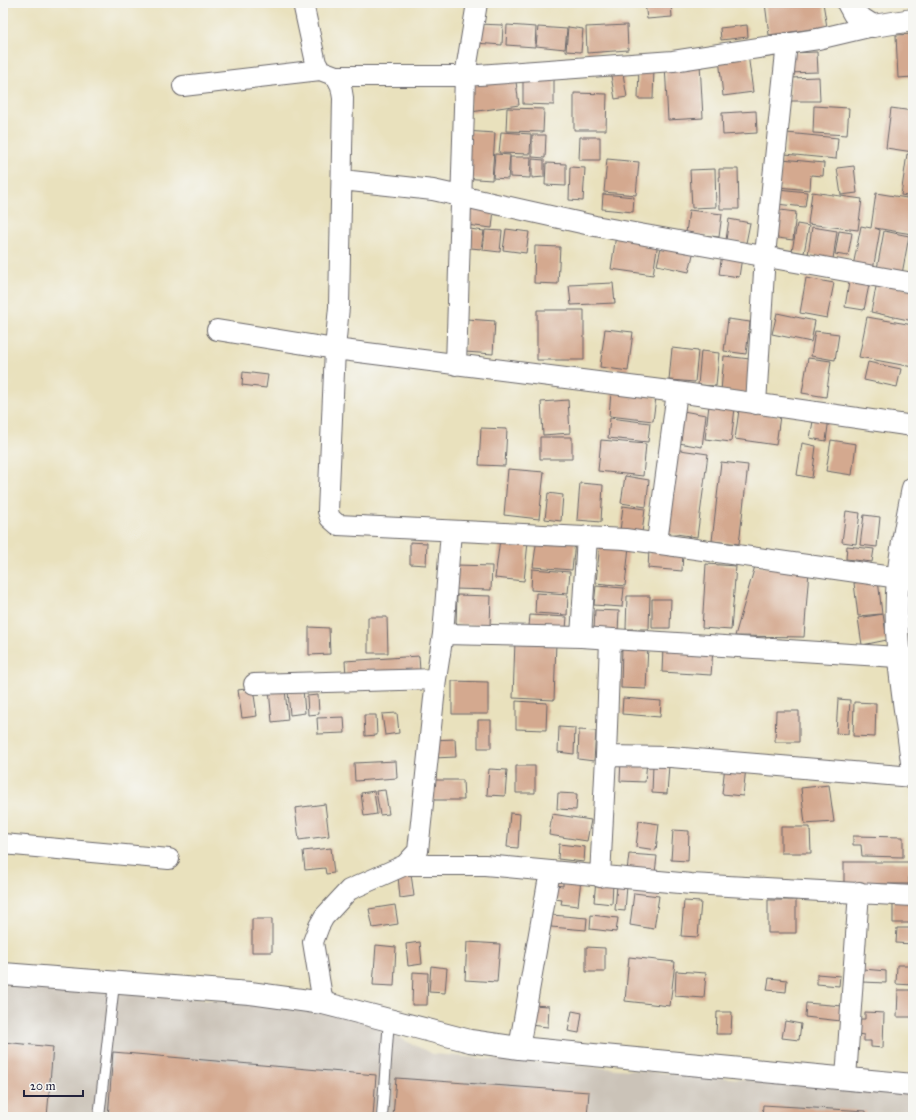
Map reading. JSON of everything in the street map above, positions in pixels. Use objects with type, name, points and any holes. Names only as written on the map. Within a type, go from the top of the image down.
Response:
[{"type":"street","points":[[303,3],[314,55],[328,73],[341,86],[343,98],[339,307],[335,349],[328,511],[330,518],[338,524],[451,531],[587,536],[657,542],[906,580]]},
{"type":"street","points":[[456,365],[465,76],[477,3]]},
{"type":"street","points":[[848,3],[854,14],[873,26]]},
{"type":"street","points":[[183,86],[328,73],[465,76],[673,61],[818,39],[873,26],[913,20]]},
{"type":"street","points":[[756,404],[765,255],[787,43]]},
{"type":"street","points":[[342,180],[433,190],[595,226],[765,255],[913,283]]},
{"type":"street","points":[[217,330],[335,349],[677,392],[913,426]]},
{"type":"street","points":[[657,542],[677,392]]},
{"type":"street","points":[[913,488],[906,580],[897,607],[906,657],[913,771]]},
{"type":"street","points":[[323,1003],[313,942],[319,926],[332,907],[349,890],[405,865],[414,856],[419,845],[436,679],[443,634],[451,531]]},
{"type":"street","points":[[581,637],[587,536]]},
{"type":"street","points":[[443,634],[581,637],[906,657]]},
{"type":"street","points":[[600,877],[610,639]]},
{"type":"street","points":[[254,684],[436,679]]},
{"type":"street","points":[[606,756],[671,758],[913,777]]},
{"type":"street","points":[[3,844],[170,859]]},
{"type":"street","points":[[405,865],[485,865],[600,877],[691,884],[913,896]]},
{"type":"street","points":[[519,1048],[550,871]]},
{"type":"street","points":[[846,1078],[858,892]]},
{"type":"street","points":[[3,974],[114,984],[250,993],[323,1003],[470,1041],[519,1048],[913,1085]]},
{"type":"lane","points":[[99,1117],[114,984]]},
{"type":"lane","points":[[382,1117],[389,1019]]},
{"type":"shaded area","points":[[3,984],[339,1009],[433,1054],[913,1093],[913,1117],[3,1117]]},
{"type":"building","points":[[645,3],[671,3],[672,17],[647,19]]},
{"type":"building","points":[[765,3],[823,3],[827,27],[769,35]]},
{"type":"building","points":[[478,24],[503,25],[502,45],[476,43]]},
{"type":"building","points":[[507,25],[536,27],[535,47],[506,45]]},
{"type":"building","points":[[627,25],[628,50],[587,53],[586,27]]},
{"type":"building","points":[[747,25],[748,37],[721,40],[720,28]]},
{"type":"building","points":[[538,27],[567,29],[565,49],[536,46]]},
{"type":"building","points":[[568,27],[583,29],[581,52],[566,51]]},
{"type":"building","points":[[913,34],[913,77],[898,78],[896,35]]},
{"type":"building","points":[[817,52],[818,72],[787,73],[786,53]]},
{"type":"building","points":[[748,54],[753,92],[723,96],[719,58]]},
{"type":"building","points":[[700,63],[703,118],[668,120],[665,65]]},
{"type":"building","points":[[639,67],[654,68],[653,99],[638,99]]},
{"type":"building","points":[[622,68],[627,97],[615,99],[610,70]]},
{"type":"building","points":[[523,73],[554,74],[554,105],[523,104]]},
{"type":"building","points":[[515,74],[519,105],[471,112],[466,82]]},
{"type":"building","points":[[819,77],[820,101],[791,101],[790,78]]},
{"type":"building","points":[[574,93],[607,94],[606,130],[574,130]]},
{"type":"building","points":[[814,106],[849,108],[847,135],[813,133]]},
{"type":"building","points":[[507,108],[544,109],[543,132],[506,131]]},
{"type":"building","points":[[891,108],[913,111],[913,152],[886,148]]},
{"type":"building","points":[[756,111],[757,133],[723,135],[722,113]]},
{"type":"building","points":[[465,131],[495,133],[492,180],[462,178]]},
{"type":"building","points":[[501,132],[531,134],[530,154],[499,153]]},
{"type":"building","points":[[787,133],[838,138],[836,159],[785,154]]},
{"type":"building","points":[[532,135],[546,135],[545,158],[532,157]]},
{"type":"building","points":[[580,137],[600,137],[600,160],[579,160]]},
{"type":"building","points":[[495,154],[510,155],[508,179],[493,178]]},
{"type":"building","points":[[907,154],[913,155],[913,197],[901,195]]},
{"type":"building","points":[[510,157],[531,157],[530,178],[510,177]]},
{"type":"building","points":[[532,159],[544,160],[544,177],[532,178]]},
{"type":"building","points":[[607,159],[639,162],[636,195],[604,192]]},
{"type":"building","points":[[782,159],[824,163],[823,176],[811,175],[810,190],[778,187]]},
{"type":"building","points":[[546,163],[566,164],[566,186],[545,185]]},
{"type":"building","points":[[854,166],[857,193],[841,195],[837,168]]},
{"type":"building","points":[[570,167],[585,168],[583,201],[569,200]]},
{"type":"building","points":[[715,169],[716,207],[692,208],[690,170]]},
{"type":"building","points":[[719,169],[738,169],[739,209],[720,209]]},
{"type":"building","points":[[778,189],[807,192],[805,207],[776,204]]},
{"type":"building","points":[[812,192],[862,199],[858,230],[808,224]]},
{"type":"building","points":[[876,193],[913,199],[913,229],[912,234],[875,228],[880,230],[873,270],[853,266],[861,226],[871,228]]},
{"type":"building","points":[[603,194],[634,197],[633,212],[602,209]]},
{"type":"building","points":[[468,205],[494,209],[492,228],[466,225]]},
{"type":"building","points":[[773,209],[796,212],[793,240],[770,237]]},
{"type":"building","points":[[689,210],[722,214],[719,237],[686,233]]},
{"type":"building","points":[[729,219],[750,223],[746,243],[726,240]]},
{"type":"building","points":[[797,224],[809,226],[804,253],[792,251]]},
{"type":"building","points":[[812,227],[837,231],[833,259],[808,255]]},
{"type":"building","points":[[463,228],[484,231],[481,249],[461,247]]},
{"type":"building","points":[[506,229],[529,232],[526,253],[503,250]]},
{"type":"building","points":[[485,230],[502,231],[500,252],[483,250]]},
{"type":"building","points":[[839,231],[852,233],[848,256],[835,254]]},
{"type":"building","points":[[884,231],[909,236],[902,274],[877,269]]},
{"type":"building","points":[[616,235],[658,242],[653,275],[611,269]]},
{"type":"building","points":[[662,243],[694,250],[689,272],[657,265]]},
{"type":"building","points":[[535,246],[560,247],[558,284],[534,283]]},
{"type":"building","points":[[722,254],[742,257],[739,277],[719,274]]},
{"type":"building","points":[[850,276],[870,280],[864,310],[845,307]]},
{"type":"building","points":[[806,278],[834,283],[827,318],[800,313]]},
{"type":"building","points":[[877,282],[913,290],[913,321],[871,312]]},
{"type":"building","points":[[613,283],[615,303],[571,305],[569,285]]},
{"type":"building","points":[[537,310],[584,310],[584,360],[537,360]]},
{"type":"building","points":[[777,313],[815,321],[811,342],[772,334]]},
{"type":"building","points":[[867,317],[913,325],[913,367],[859,357]]},
{"type":"building","points":[[467,319],[495,321],[493,354],[465,352]]},
{"type":"building","points":[[728,319],[750,322],[746,354],[724,351]]},
{"type":"building","points":[[605,329],[633,332],[628,371],[600,367]]},
{"type":"building","points":[[815,331],[839,334],[835,360],[811,356]]},
{"type":"building","points":[[672,348],[698,351],[695,382],[669,380]]},
{"type":"building","points":[[701,351],[719,353],[716,386],[698,385]]},
{"type":"building","points":[[724,356],[750,359],[747,393],[721,391]]},
{"type":"building","points":[[808,358],[831,361],[826,397],[802,393]]},
{"type":"building","points":[[868,362],[901,369],[897,387],[864,380]]},
{"type":"building","points":[[243,372],[268,375],[266,388],[242,385]]},
{"type":"building","points":[[611,392],[656,397],[653,421],[609,416]]},
{"type":"building","points":[[568,400],[570,433],[543,435],[541,402]]},
{"type":"building","points":[[709,405],[735,408],[731,442],[705,439]]},
{"type":"building","points":[[677,410],[706,415],[702,447],[673,442]]},
{"type":"building","points":[[739,410],[780,416],[776,445],[735,439]]},
{"type":"building","points":[[814,416],[829,418],[826,441],[810,438]]},
{"type":"building","points":[[610,418],[650,423],[648,442],[608,438]]},
{"type":"building","points":[[481,428],[507,429],[505,466],[479,465]]},
{"type":"building","points":[[540,437],[572,437],[572,459],[540,459]]},
{"type":"building","points":[[601,440],[646,444],[643,476],[598,471]]},
{"type":"building","points":[[831,440],[856,444],[852,475],[826,471]]},
{"type":"building","points":[[802,443],[816,446],[812,478],[797,475]]},
{"type":"building","points":[[673,449],[708,454],[697,537],[662,532]]},
{"type":"building","points":[[721,462],[748,465],[739,544],[712,541]]},
{"type":"building","points":[[508,469],[544,472],[539,519],[504,515]]},
{"type":"building","points":[[625,476],[649,480],[646,507],[621,503]]},
{"type":"building","points":[[580,483],[603,485],[601,522],[577,520]]},
{"type":"building","points":[[548,493],[563,495],[561,521],[545,519]]},
{"type":"building","points":[[623,506],[645,509],[642,533],[620,531]]},
{"type":"building","points":[[846,511],[860,513],[856,544],[842,542]]},
{"type":"building","points":[[864,515],[880,517],[877,547],[860,545]]},
{"type":"building","points":[[537,538],[575,542],[572,570],[533,567]]},
{"type":"building","points":[[500,539],[528,542],[524,581],[495,578]]},
{"type":"building","points":[[410,542],[427,543],[426,565],[410,564]]},
{"type":"building","points":[[600,543],[629,546],[625,586],[596,583]]},
{"type":"building","points":[[847,546],[874,549],[872,562],[846,559]]},
{"type":"building","points":[[649,550],[683,553],[682,571],[648,568]]},
{"type":"building","points":[[706,564],[736,566],[731,630],[702,628]]},
{"type":"building","points":[[456,565],[492,566],[491,590],[455,589]]},
{"type":"building","points":[[755,566],[809,570],[804,637],[735,636]]},
{"type":"building","points":[[532,569],[570,572],[568,593],[531,590]]},
{"type":"building","points":[[878,580],[882,614],[858,616],[854,583]]},
{"type":"building","points":[[596,586],[624,588],[622,607],[594,605]]},
{"type":"building","points":[[536,593],[568,595],[567,615],[535,613]]},
{"type":"building","points":[[457,595],[491,596],[490,626],[456,624]]},
{"type":"building","points":[[627,596],[650,596],[649,629],[626,629]]},
{"type":"building","points":[[652,599],[671,599],[670,628],[652,628]]},
{"type":"building","points":[[595,610],[619,611],[618,632],[594,631]]},
{"type":"building","points":[[883,614],[887,640],[862,645],[858,618]]},
{"type":"building","points":[[530,615],[567,617],[566,629],[529,626]]},
{"type":"building","points":[[368,617],[387,617],[388,653],[368,653]]},
{"type":"building","points":[[309,627],[329,628],[330,654],[309,655]]},
{"type":"building","points":[[515,641],[556,642],[554,700],[513,698]]},
{"type":"building","points":[[622,646],[648,646],[646,689],[621,688]]},
{"type":"building","points":[[663,647],[713,650],[711,675],[662,672]]},
{"type":"building","points":[[419,656],[420,671],[346,675],[345,661]]},
{"type":"building","points":[[452,681],[488,682],[488,714],[452,714]]},
{"type":"building","points":[[253,688],[257,716],[242,718],[238,690]]},
{"type":"building","points":[[285,689],[288,720],[272,722],[269,690]]},
{"type":"building","points":[[303,689],[305,713],[290,715],[288,691]]},
{"type":"building","points":[[318,695],[319,714],[308,715],[307,696]]},
{"type":"building","points":[[623,698],[661,701],[660,717],[622,714]]},
{"type":"building","points":[[838,699],[850,700],[848,734],[836,733]]},
{"type":"building","points":[[516,701],[547,703],[546,730],[516,729]]},
{"type":"building","points":[[854,702],[876,703],[875,737],[853,736]]},
{"type":"building","points":[[776,711],[799,711],[799,742],[775,742]]},
{"type":"building","points":[[397,713],[399,733],[385,735],[382,714]]},
{"type":"building","points":[[364,715],[376,715],[377,735],[365,736]]},
{"type":"building","points":[[344,717],[345,733],[318,734],[317,718]]},
{"type":"building","points":[[478,720],[491,720],[491,748],[478,748]]},
{"type":"building","points":[[559,727],[575,728],[574,754],[558,752]]},
{"type":"building","points":[[579,730],[596,731],[594,761],[578,759]]},
{"type":"building","points":[[455,739],[456,757],[433,758],[432,740]]},
{"type":"building","points":[[621,760],[647,762],[645,782],[620,781]]},
{"type":"building","points":[[396,761],[397,778],[355,781],[354,763]]},
{"type":"building","points":[[653,764],[669,765],[667,794],[652,793]]},
{"type":"building","points":[[725,765],[746,767],[743,796],[722,794]]},
{"type":"building","points":[[516,766],[535,766],[535,793],[516,793]]},
{"type":"building","points":[[489,769],[507,770],[505,796],[487,795]]},
{"type":"building","points":[[432,780],[463,780],[464,800],[432,800]]},
{"type":"building","points":[[829,785],[834,822],[805,824],[801,788]]},
{"type":"building","points":[[385,790],[389,814],[380,815],[376,791]]},
{"type":"building","points":[[374,791],[377,814],[364,816],[361,793]]},
{"type":"building","points":[[558,793],[577,794],[576,810],[557,809]]},
{"type":"building","points":[[325,804],[329,836],[299,840],[295,808]]},
{"type":"building","points":[[510,813],[520,814],[518,848],[507,847]]},
{"type":"building","points":[[552,814],[591,820],[587,841],[549,835]]},
{"type":"building","points":[[639,821],[659,824],[656,850],[636,847]]},
{"type":"building","points":[[781,827],[810,827],[811,853],[781,853]]},
{"type":"building","points":[[673,830],[689,831],[688,861],[671,860]]},
{"type":"building","points":[[853,836],[903,837],[903,857],[862,856],[861,845],[853,845]]},
{"type":"building","points":[[559,844],[585,847],[584,862],[558,859]]},
{"type":"building","points":[[331,848],[334,873],[326,874],[325,868],[305,870],[303,851]]},
{"type":"building","points":[[629,854],[657,856],[655,873],[627,871]]},
{"type":"building","points":[[844,862],[909,862],[909,884],[844,884]]},
{"type":"building","points":[[411,874],[414,896],[400,898],[398,876]]},
{"type":"building","points":[[563,877],[581,879],[578,906],[561,904],[562,900],[555,899],[555,885],[563,886]]},
{"type":"building","points":[[596,880],[613,882],[612,904],[594,902]]},
{"type":"building","points":[[617,885],[627,886],[625,911],[615,910]]},
{"type":"building","points":[[634,893],[659,896],[654,929],[630,925]]},
{"type":"building","points":[[768,900],[796,900],[796,933],[768,933]]},
{"type":"building","points":[[893,900],[913,901],[913,923],[893,923]]},
{"type":"building","points":[[684,901],[701,902],[698,937],[681,936]]},
{"type":"building","points":[[395,905],[398,924],[373,928],[369,909]]},
{"type":"building","points":[[552,915],[587,918],[586,930],[551,927]]},
{"type":"building","points":[[591,915],[618,918],[616,932],[590,929]]},
{"type":"building","points":[[252,919],[272,919],[272,952],[252,952]]},
{"type":"building","points":[[897,928],[913,928],[913,944],[896,943]]},
{"type":"building","points":[[420,942],[422,964],[408,966],[406,944]]},
{"type":"building","points":[[467,942],[500,944],[497,982],[465,980]]},
{"type":"building","points":[[376,945],[396,947],[394,986],[373,985]]},
{"type":"building","points":[[586,947],[605,948],[605,972],[586,972]]},
{"type":"building","points":[[629,957],[675,962],[670,1006],[625,1001]]},
{"type":"building","points":[[897,965],[913,965],[913,985],[896,984]]},
{"type":"building","points":[[431,966],[447,968],[445,993],[429,992]]},
{"type":"building","points":[[863,969],[886,971],[886,983],[862,982]]},
{"type":"building","points":[[676,971],[706,973],[704,998],[675,996]]},
{"type":"building","points":[[413,972],[428,973],[427,1005],[412,1005]]},
{"type":"building","points":[[817,974],[840,976],[839,986],[817,984]]},
{"type":"building","points":[[769,978],[787,980],[786,992],[767,990]]},
{"type":"building","points":[[898,990],[913,990],[913,1017],[897,1017]]},
{"type":"building","points":[[806,1003],[843,1006],[841,1021],[805,1017]]},
{"type":"building","points":[[531,1005],[549,1006],[548,1027],[529,1025]]},
{"type":"building","points":[[572,1011],[582,1013],[579,1033],[568,1031]]},
{"type":"building","points":[[717,1012],[732,1012],[731,1034],[716,1034]]},
{"type":"building","points":[[865,1012],[884,1013],[883,1048],[871,1047],[871,1041],[864,1041],[864,1035],[858,1034],[859,1019],[865,1019]]},
{"type":"building","points":[[785,1021],[801,1024],[799,1040],[782,1038]]},
{"type":"building","points":[[3,1042],[53,1047],[47,1117],[3,1117]]},
{"type":"building","points":[[113,1052],[376,1075],[373,1117],[108,1117]]},
{"type":"building","points":[[396,1078],[589,1092],[587,1117],[393,1117]]},
{"type":"building","points":[[763,1105],[866,1111],[866,1117],[762,1117]]}]
